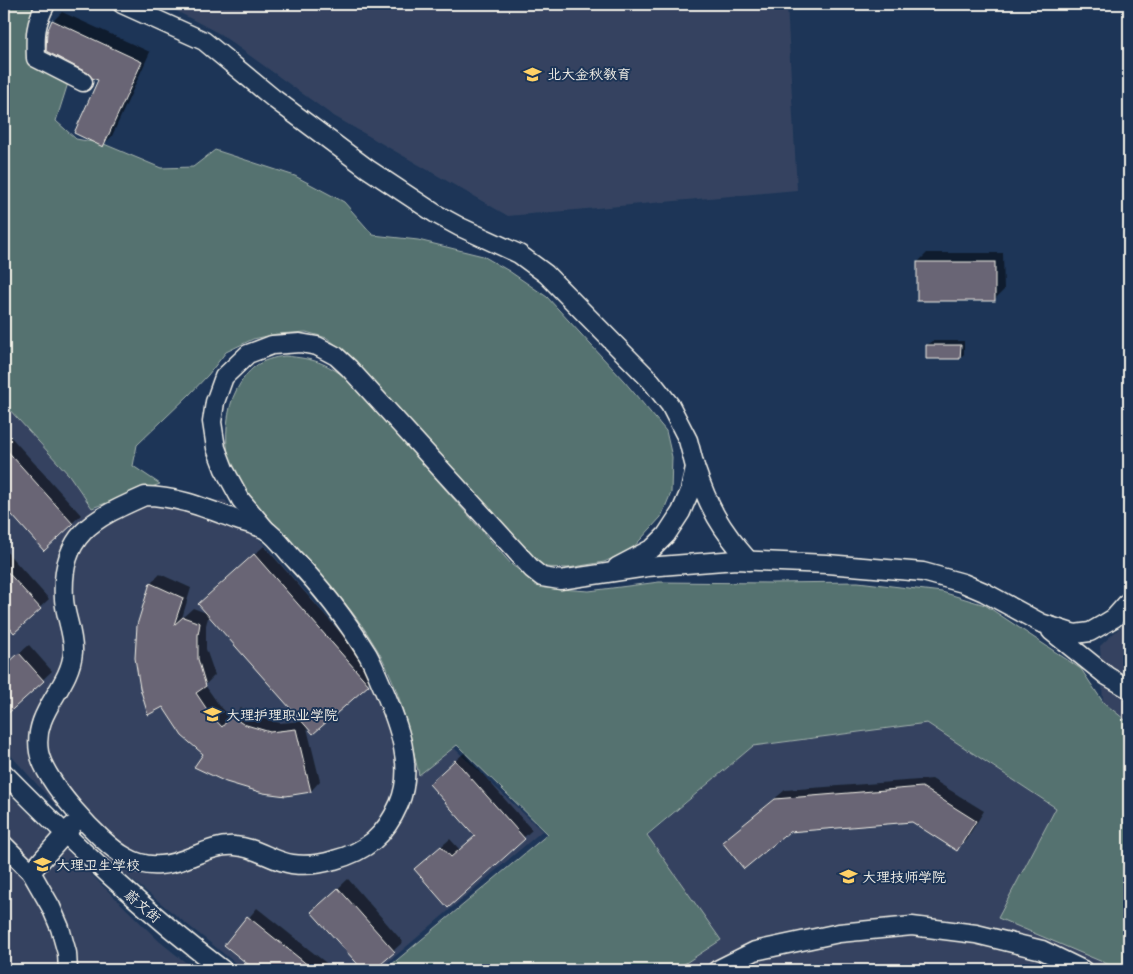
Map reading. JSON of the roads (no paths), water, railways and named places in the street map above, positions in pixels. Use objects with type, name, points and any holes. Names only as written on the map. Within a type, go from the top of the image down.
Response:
[{"type":"street","points":[[46,4],[38,19],[35,39],[36,58],[83,82]]},
{"type":"street","points":[[122,4],[204,41],[273,98],[368,169],[436,214],[519,254],[546,274],[631,361],[665,399],[688,440],[704,494],[714,514],[729,538],[749,561]]},
{"type":"street","points":[[267,530],[175,498],[145,496],[112,510],[94,522],[79,535],[70,551],[65,573],[64,600],[74,650],[70,668],[41,721],[39,753],[47,773],[80,816],[107,844],[126,857],[145,865],[163,866],[220,846],[237,846],[252,849],[291,864],[322,863],[352,855],[366,847],[379,836],[393,818],[402,798],[405,772],[403,750],[397,722],[370,658],[340,613],[308,574],[241,500],[224,469],[216,448],[212,422],[215,402],[224,377],[248,354],[272,344],[300,343],[317,346],[336,356],[532,569],[542,577],[560,580],[646,567],[736,560],[828,564],[923,572],[963,583],[984,592],[1041,623],[1108,676],[1129,689]]},
{"type":"street","points":[[603,574],[652,548],[666,535],[681,512],[690,491],[695,467]]},
{"type":"street","points":[[1041,623],[1076,634],[1090,632],[1114,618],[1129,601]]},
{"type":"street","name":"蔚文街","points":[[4,773],[66,835],[142,905],[223,970]]},
{"type":"street","points":[[31,872],[66,835],[80,816]]},
{"type":"street","points":[[4,845],[31,872],[51,907],[60,928],[67,953],[68,970]]},
{"type":"street","points":[[716,970],[754,951],[839,933],[912,926],[976,934],[1042,950],[1083,970]]},
{"type":"place","name":"北大金秋教育","points":[[533,74]]},
{"type":"place","name":"大理护理职业学院","points":[[212,715]]},
{"type":"place","name":"大理卫生学校","points":[[42,865]]},
{"type":"place","name":"大理技师学院","points":[[848,877]]}]
